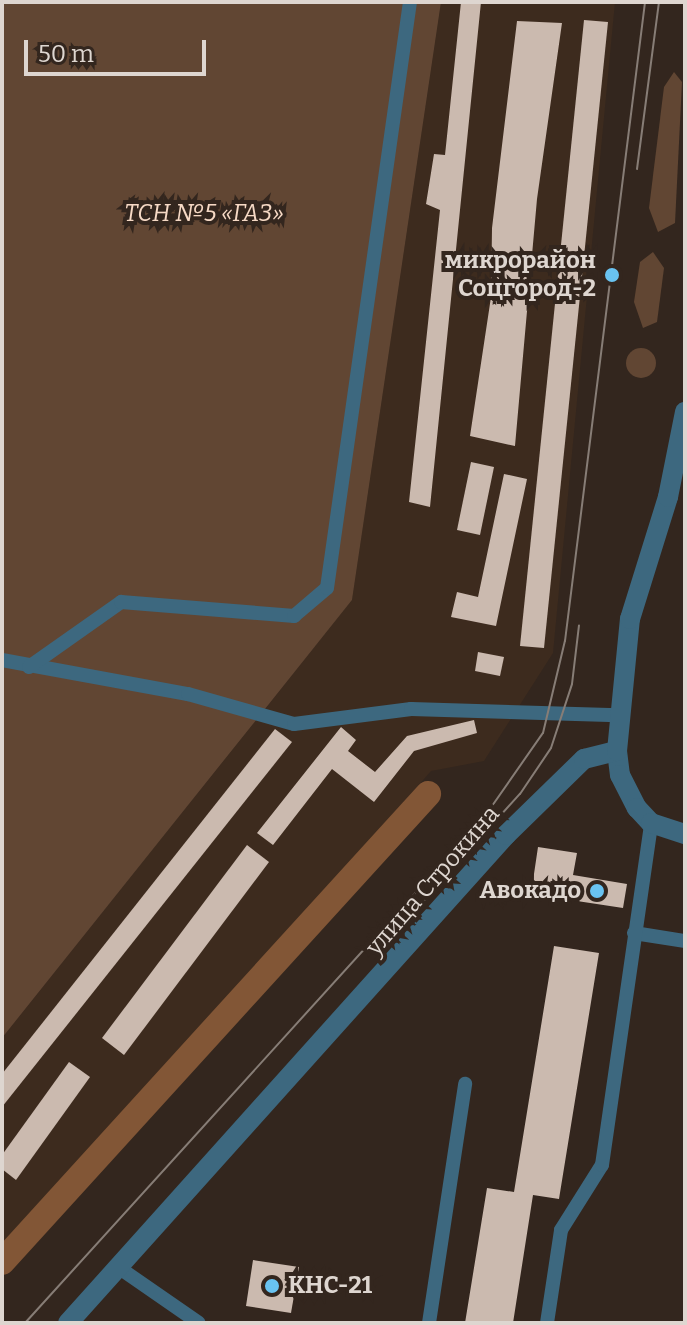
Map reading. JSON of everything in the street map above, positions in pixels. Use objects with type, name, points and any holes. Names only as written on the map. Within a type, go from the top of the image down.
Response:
[{"type":"street","points":[[685,412],[668,497],[630,619],[618,715],[617,751],[628,796],[651,823],[685,834]]},
{"type":"street","name":"улица Строкина","points":[[68,1323],[553,787],[584,759],[617,751]]},
{"type":"lane","points":[[29,667],[121,602],[294,616],[327,588],[410,2]]},
{"type":"lane","points":[[2,660],[188,694],[294,724],[411,709],[618,715]]},
{"type":"lane","points":[[547,1323],[561,1230],[602,1165],[651,823]]},
{"type":"lane","points":[[634,933],[685,941]]},
{"type":"lane","points":[[429,1323],[465,1084]]},
{"type":"lane","points":[[118,1267],[199,1323]]},
{"type":"shaded area","points":[[441,2],[615,2],[553,653],[484,761],[431,771],[2,1258],[2,1038],[352,600]]},
{"type":"green space","name":"ТСН №5 «ГАЗ»","points":[[2,2],[441,2],[352,600],[2,1038]]},
{"type":"green space","points":[[674,72],[682,82],[675,223],[658,232],[649,208],[664,87]]},
{"type":"green space","points":[[653,252],[664,268],[657,322],[643,328],[634,302],[640,262]]},
{"type":"green space","points":[[641,348],[652,352],[656,363],[652,374],[641,378],[630,374],[626,363],[630,352]]},
{"type":"building","points":[[461,2],[481,2],[430,507],[409,502],[440,210],[426,204],[434,154],[445,155]]},
{"type":"building","points":[[584,20],[608,22],[544,648],[520,646]]},
{"type":"building","points":[[517,21],[562,23],[537,199],[515,446],[470,436],[491,297],[492,228]]},
{"type":"building","points":[[471,462],[494,467],[480,535],[457,530]]},
{"type":"building","points":[[504,474],[527,479],[496,626],[451,617],[457,592],[478,597]]},
{"type":"building","points":[[478,652],[504,657],[500,676],[475,671]]},
{"type":"building","points":[[474,720],[477,733],[414,751],[374,802],[332,769],[273,845],[257,833],[341,727],[356,740],[348,751],[375,772],[407,736]]},
{"type":"building","points":[[275,729],[292,742],[2,1107],[2,1074]]},
{"type":"building","points":[[247,845],[269,862],[124,1055],[102,1038]]},
{"type":"building","points":[[538,847],[577,853],[573,875],[627,884],[623,908],[531,894]]},
{"type":"building","points":[[554,946],[599,953],[559,1199],[533,1195],[513,1323],[465,1323],[487,1188],[514,1192]]},
{"type":"building","points":[[69,1062],[90,1077],[16,1180],[2,1169],[2,1155]]},
{"type":"building","name":"КНС-21","points":[[253,1260],[299,1267],[291,1313],[246,1306]]},
{"type":"waterway","points":[[2,1262],[428,794]]},
{"type":"tram line","points":[[25,1323],[485,816],[543,733],[565,641],[645,2]]},
{"type":"tram line","points":[[637,169],[659,2]]},
{"type":"tram line","points":[[382,947],[520,794],[551,748],[572,684],[579,625]]},
{"type":"place","name":"микрорайон Соцгород-2","points":[[612,275]]},
{"type":"place","name":"Авокадо","points":[[597,891]]},
{"type":"place","name":"КНС-21","points":[[272,1286]]}]
